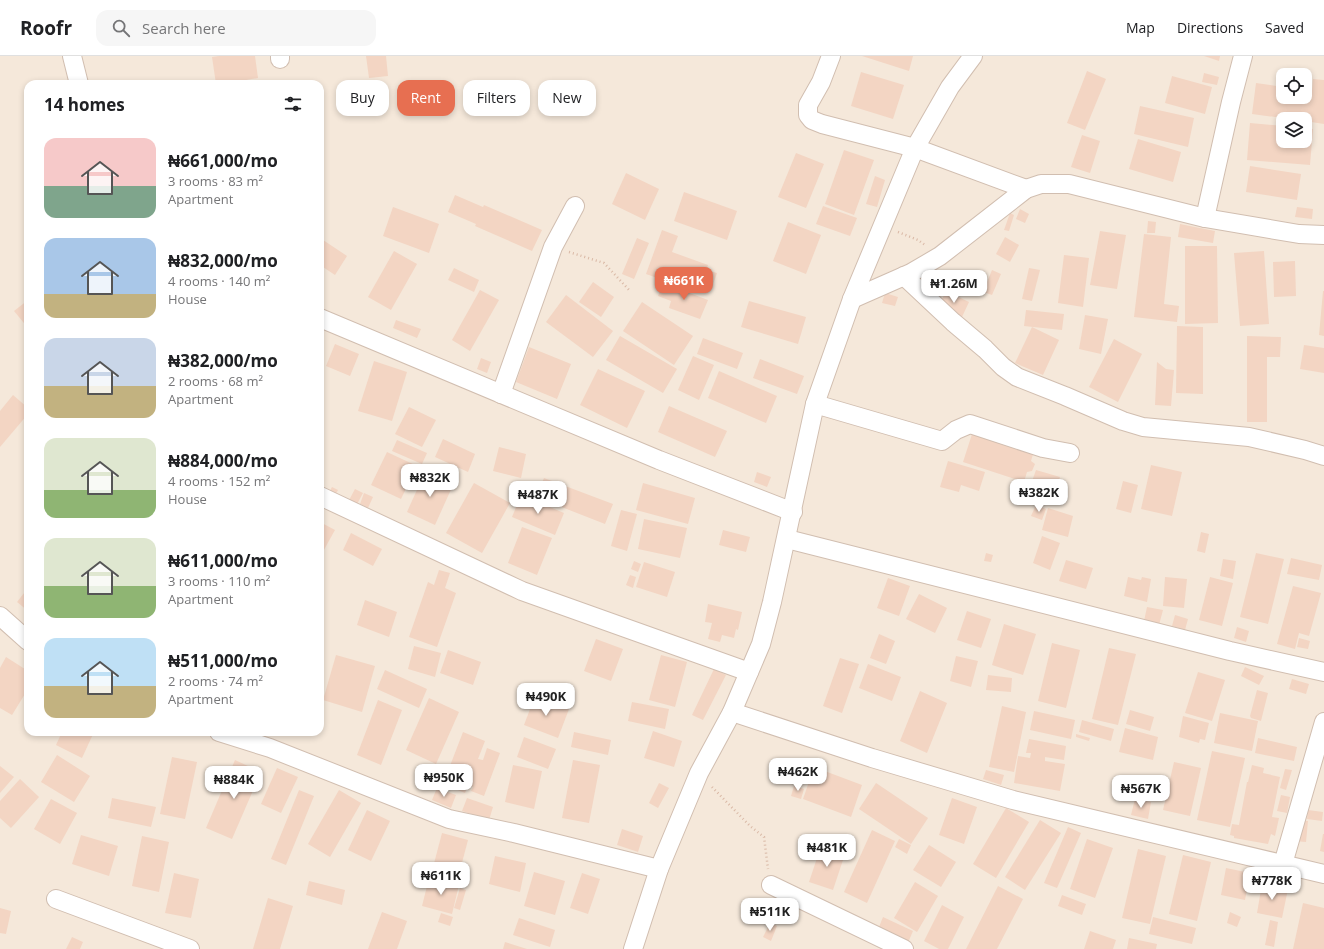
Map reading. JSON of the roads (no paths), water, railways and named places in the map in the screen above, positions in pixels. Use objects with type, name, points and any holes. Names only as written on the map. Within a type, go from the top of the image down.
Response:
[{"type":"street","points":[[72,56],[78,80]]},
{"type":"street","points":[[831,56],[821,82],[808,105],[808,116],[812,120],[822,124],[915,148],[1026,189]]},
{"type":"street","points":[[633,949],[659,869],[699,773],[732,712],[761,644],[787,539],[815,404],[852,299],[915,148],[950,87],[973,56]]},
{"type":"street","points":[[1205,218],[1243,56]]},
{"type":"street","points":[[852,299],[911,273],[940,256],[1026,189],[1041,184],[1069,184],[1205,218],[1299,234],[1324,235]]},
{"type":"street","points":[[501,394],[553,248],[575,206]]},
{"type":"street","points":[[904,276],[953,322],[985,348],[1003,368],[1017,376],[1123,421],[1143,427],[1249,437],[1306,450],[1324,456]]},
{"type":"street","points":[[324,320],[659,460],[793,512]]},
{"type":"street","points":[[815,404],[942,441],[956,430],[970,424],[1043,448],[1070,453]]},
{"type":"street","points":[[324,498],[522,591],[749,672]]},
{"type":"street","points":[[787,539],[1214,647],[1324,672]]},
{"type":"street","points":[[0,616],[24,637]]},
{"type":"street","points":[[732,712],[872,758],[1013,800],[1324,874]]},
{"type":"street","points":[[1283,864],[1324,722]]},
{"type":"street","points":[[232,736],[270,748],[448,819],[514,833],[659,869]]},
{"type":"street","points":[[771,885],[904,949]]},
{"type":"street","points":[[56,899],[190,949]]}]
